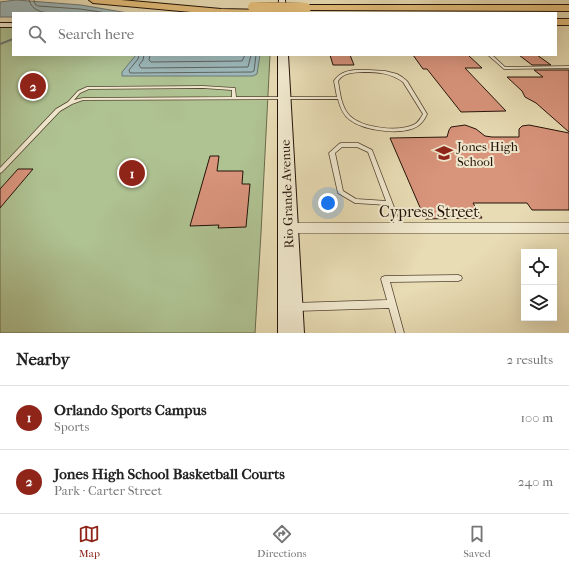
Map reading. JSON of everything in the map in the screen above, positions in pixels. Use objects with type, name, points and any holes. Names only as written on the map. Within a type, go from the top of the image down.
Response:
[{"type":"highway","points":[[93,0],[166,7],[252,10],[306,8],[569,8]]},
{"type":"highway","points":[[132,0],[265,12]]},
{"type":"highway","points":[[362,8],[569,1]]},
{"type":"highway","points":[[557,13],[569,13]]},
{"type":"highway","points":[[557,22],[569,24]]},
{"type":"street","points":[[282,0],[282,12]]},
{"type":"street","points":[[557,25],[569,24]]},
{"type":"street","points":[[0,25],[12,25]]},
{"type":"street","name":"Rio Grande Avenue","points":[[284,56],[291,333]]},
{"type":"street","name":"Cypress Street","points":[[289,228],[569,228]]},
{"type":"lane","points":[[491,56],[504,68],[569,67]]},
{"type":"lane","points":[[363,71],[387,73],[405,81],[425,114],[422,120],[415,126],[382,129],[365,126],[352,120],[343,111],[339,98],[336,81],[338,77],[343,74],[363,71]]},
{"type":"lane","points":[[70,103],[79,92],[88,88],[203,87],[234,89],[234,98]]},
{"type":"lane","points":[[0,170],[58,110],[70,103],[83,99],[339,98]]},
{"type":"lane","points":[[390,202],[355,201],[340,192],[332,153],[341,145],[358,145],[370,151],[390,202],[399,228]]},
{"type":"lane","points":[[400,333],[385,279],[458,278]]},
{"type":"lane","points":[[290,308],[392,304]]},
{"type":"green space","points":[[0,27],[12,27],[12,56],[270,56],[255,333],[0,333]]},
{"type":"water","points":[[16,0],[81,5],[122,12],[12,12],[12,17],[0,17],[0,2]]},
{"type":"water","points":[[135,56],[260,56],[257,74],[253,76],[122,76],[122,72]]},
{"type":"building","points":[[330,56],[350,56],[354,65],[333,65]]},
{"type":"building","points":[[414,56],[469,56],[482,68],[465,68],[506,111],[461,112],[427,69],[423,69]]},
{"type":"building","points":[[520,56],[538,56],[551,65],[532,65]]},
{"type":"building","points":[[534,70],[569,70],[569,132],[536,103],[525,97],[522,91],[507,77],[543,77]]},
{"type":"building","points":[[465,125],[476,129],[485,136],[492,137],[519,137],[519,129],[522,126],[529,125],[569,133],[569,210],[532,210],[527,203],[473,203],[482,218],[425,219],[390,138],[447,137],[451,127]]},
{"type":"building","points":[[210,156],[219,156],[217,171],[243,171],[242,184],[250,184],[246,227],[218,228],[219,225],[190,226]]},
{"type":"building","points":[[18,169],[33,169],[0,208],[0,189]]},
{"type":"waterway","points":[[0,44],[12,39]]},
{"type":"place","name":"Jones High School Basketball Courts","points":[[33,86]]},
{"type":"place","name":"Jones High School","points":[[444,153]]},
{"type":"place","name":"Orlando Sports Campus","points":[[132,173]]}]
